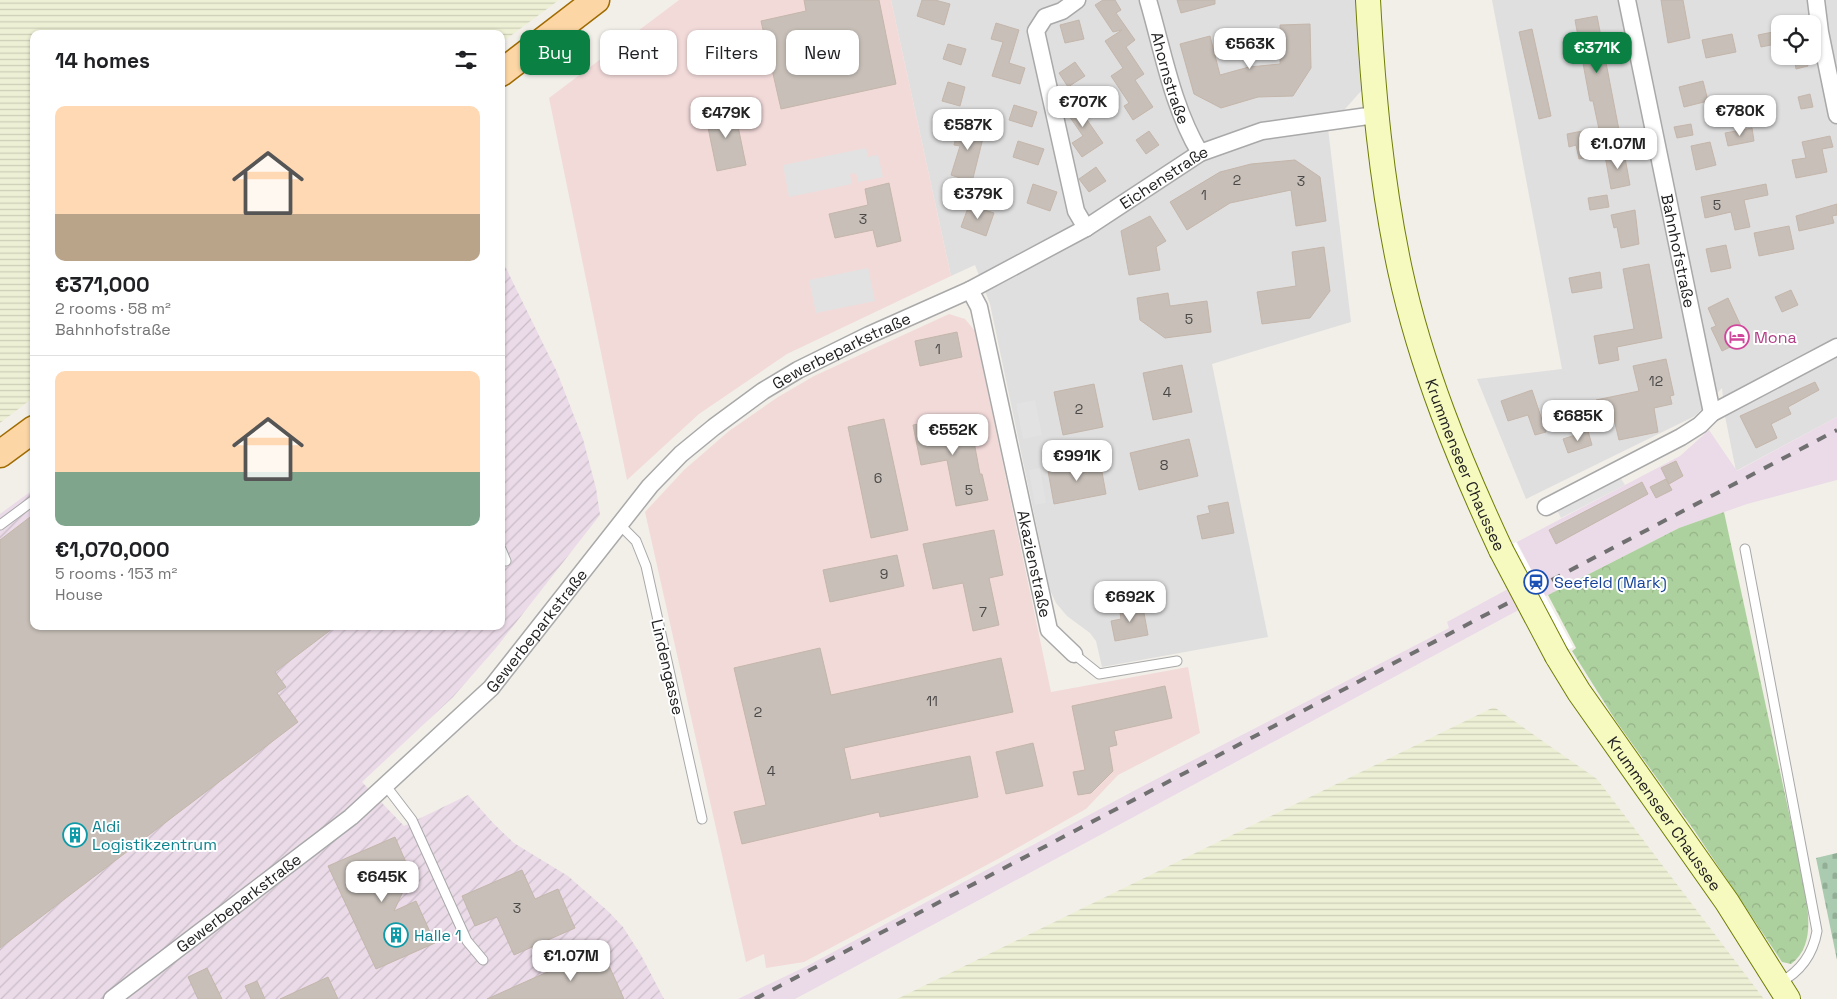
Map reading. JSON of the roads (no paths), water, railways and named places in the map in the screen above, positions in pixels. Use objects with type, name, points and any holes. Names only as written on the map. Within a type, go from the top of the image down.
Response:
[{"type":"main road","points":[[505,70],[596,0]]},
{"type":"main road","name":"Krummenseer Chaussee","points":[[1368,0],[1375,114],[1400,271],[1427,366],[1468,480],[1501,550],[1557,656],[1579,692],[1727,902],[1783,991]]},
{"type":"main road","points":[[0,454],[30,432]]},
{"type":"street","points":[[1077,0],[1062,11],[1045,17],[1036,31],[1076,211],[1086,228]]},
{"type":"street","name":"Ahornstraße","points":[[1148,0],[1178,107],[1186,129],[1200,153]]},
{"type":"street","name":"Bahnhofstraße","points":[[1628,0],[1712,413]]},
{"type":"street","points":[[1816,0],[1820,32],[1837,115]]},
{"type":"street","name":"Eichenstraße","points":[[970,290],[1086,228],[1200,153],[1262,131],[1375,114]]},
{"type":"street","name":"Gewerbeparkstraße","points":[[112,999],[298,859],[386,786],[491,688],[619,524],[650,486],[681,454],[763,391],[798,370],[869,335],[970,290]]},
{"type":"street","name":"Akazienstraße","points":[[970,290],[979,308],[1049,630],[1074,654]]},
{"type":"street","points":[[1546,507],[1681,437],[1700,425],[1712,413],[1837,347]]},
{"type":"lane","points":[[0,525],[30,503]]},
{"type":"lane","name":"Lindengasse","points":[[619,524],[636,541],[646,566],[702,818]]},
{"type":"lane","points":[[1745,549],[1817,931],[1815,946],[1783,991]]},
{"type":"lane","points":[[1074,654],[1098,674],[1177,661]]},
{"type":"lane","points":[[386,786],[412,820],[467,941],[483,960]]},
{"type":"railway","points":[[755,999],[1837,430]]},
{"type":"place","name":"Mona","points":[[1737,337]]},
{"type":"place","name":"Seefeld (Mark)","points":[[1536,582]]},
{"type":"place","name":"Aldi Logistikzentrum","points":[[75,835]]},
{"type":"place","name":"Halle 1","points":[[396,935]]}]
